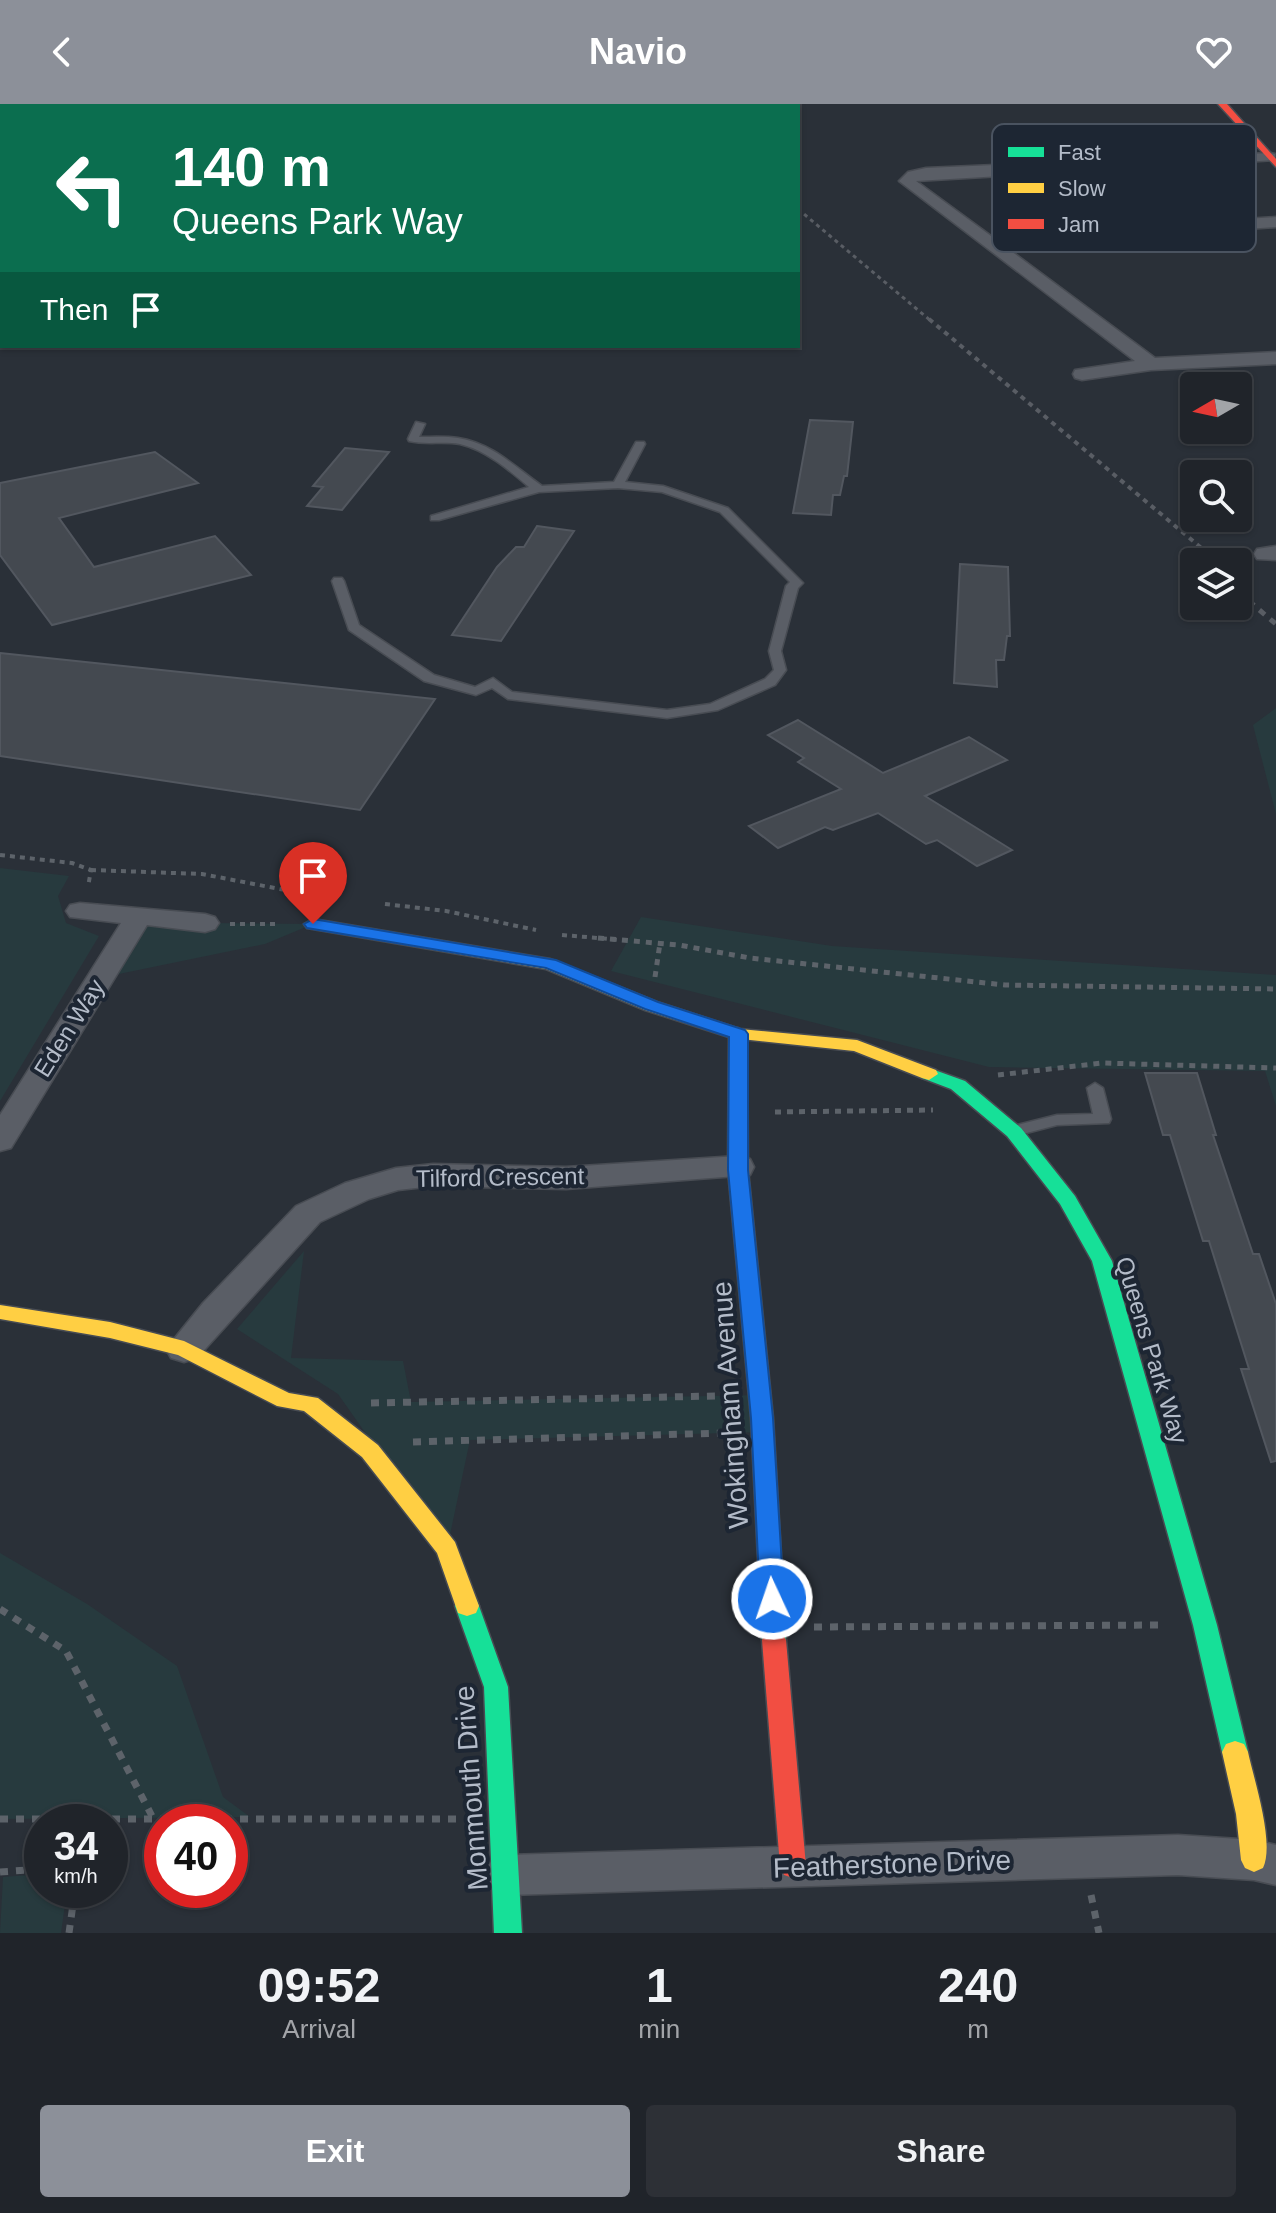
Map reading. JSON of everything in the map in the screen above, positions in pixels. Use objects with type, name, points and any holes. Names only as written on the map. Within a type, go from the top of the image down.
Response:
[{"type":"street","points":[[1222,104],[1240,124]]},
{"type":"street","points":[[1256,138],[1276,136]]},
{"type":"street","points":[[1256,142],[1273,160]]},
{"type":"street","points":[[990,241],[907,181],[909,177],[926,173],[992,171]]},
{"type":"street","points":[[1256,223],[1276,222]]},
{"type":"street","points":[[1004,252],[1151,364]]},
{"type":"street","points":[[1082,374],[1151,364],[1276,358]]},
{"type":"street","points":[[80,911],[205,923]]},
{"type":"street","name":"Eden Way","points":[[0,1141],[139,916]]},
{"type":"street","name":"Queens Park Way","points":[[313,924],[550,964],[651,1006],[738,1034],[857,1046],[958,1085],[991,1109],[1014,1132],[1068,1201],[1102,1261],[1205,1625],[1249,1814],[1265,1862]]},
{"type":"street","name":"Wokingham Avenue","points":[[738,1034],[738,1167],[763,1432],[773,1627],[793,1866]]},
{"type":"street","name":"Tilford Crescent","points":[[184,1349],[308,1214],[357,1191],[396,1179],[433,1175],[566,1178],[738,1167]]},
{"type":"street","name":"Monmouth Drive","points":[[0,1312],[110,1330],[184,1349],[285,1400],[310,1404],[370,1451],[447,1549],[496,1687],[505,1819],[508,1933]]},
{"type":"street","name":"Featherstone Drive","points":[[507,1875],[1178,1855],[1265,1862]]},
{"type":"lane","points":[[338,581],[353,627],[429,678],[476,691],[493,682],[508,695],[667,714],[713,707],[770,682],[780,670],[775,651],[792,586],[797,583],[724,510],[663,489],[618,485],[540,489],[501,457],[462,441],[413,439],[420,424]]},
{"type":"lane","points":[[618,485],[640,444]]},
{"type":"lane","points":[[435,518],[535,490],[535,486]]},
{"type":"lane","points":[[1014,1132],[1057,1120],[1103,1119],[1095,1088]]},
{"type":"path","points":[[0,855],[72,863],[91,870],[174,869],[253,879],[314,896]]},
{"type":"path","points":[[80,911],[91,870]]},
{"type":"path","points":[[373,903],[446,911],[544,932]]},
{"type":"path","points":[[205,923],[313,924]]},
{"type":"path","points":[[558,935],[679,945],[750,958],[1005,985],[1276,989]]},
{"type":"path","points":[[958,1085],[1040,1069],[1102,1063],[1276,1068]]},
{"type":"path","points":[[738,1112],[991,1109]]},
{"type":"path","points":[[368,1403],[760,1395]]},
{"type":"path","points":[[360,1444],[763,1432]]},
{"type":"path","points":[[0,1609],[66,1651],[146,1804]]},
{"type":"path","points":[[773,1627],[1205,1625]]},
{"type":"path","points":[[0,1819],[144,1818]]},
{"type":"path","points":[[248,1818],[505,1819]]},
{"type":"path","points":[[0,1872],[24,1870]]},
{"type":"path","points":[[69,1933],[72,1908]]},
{"type":"green space","points":[[1276,708],[1276,814],[1253,725]]},
{"type":"green space","points":[[0,868],[69,876],[58,896],[66,923],[99,936],[0,1101]]},
{"type":"green space","points":[[139,916],[205,923],[313,924],[265,944],[114,975]]},
{"type":"green space","points":[[641,917],[832,946],[1276,975],[1276,1106],[1265,1071],[989,1067],[611,971]]},
{"type":"green space","points":[[304,1251],[291,1358],[403,1361],[411,1402],[760,1395],[763,1432],[470,1440],[447,1549],[338,1394],[237,1329]]},
{"type":"green space","points":[[0,1553],[87,1604],[177,1666],[223,1797],[232,1804],[144,1804],[144,1818],[128,1818],[128,1804],[24,1804],[24,1819],[0,1819]]},
{"type":"green space","points":[[24,1875],[24,1908],[64,1908],[61,1933],[0,1933],[3,1877]]},
{"type":"building","points":[[810,420],[853,422],[847,476],[844,476],[840,495],[833,495],[831,515],[793,513]]},
{"type":"building","points":[[345,448],[389,452],[342,510],[307,506],[323,487],[313,486]]},
{"type":"building","points":[[155,452],[198,483],[59,518],[94,567],[215,536],[251,575],[52,625],[0,555],[0,483]]},
{"type":"building","points":[[537,526],[574,531],[501,641],[452,635],[497,567],[516,547],[524,547]]},
{"type":"building","points":[[960,564],[1008,567],[1010,636],[1007,636],[1004,660],[996,660],[997,687],[954,683]]},
{"type":"building","points":[[0,653],[435,699],[360,810],[0,756]]},
{"type":"building","points":[[798,720],[883,773],[969,737],[1007,760],[925,796],[1012,850],[977,866],[937,840],[926,844],[878,813],[833,830],[825,827],[778,848],[749,826],[841,789],[798,762],[804,758],[768,735]]},
{"type":"building","points":[[1145,1073],[1197,1073],[1216,1135],[1213,1135],[1253,1254],[1259,1254],[1276,1304],[1276,1461],[1271,1462],[1241,1369],[1249,1369],[1209,1241],[1203,1241],[1170,1135],[1163,1135]]},
{"type":"railway","points":[[800,211],[931,321]]},
{"type":"railway","points":[[929,319],[1201,548]]},
{"type":"railway","points":[[1252,604],[1276,624]]},
{"type":"traffic: fast","points":[[738,1034],[738,1170],[762,1418],[774,1640]]},
{"type":"traffic: fast","points":[[929,1074],[958,1085],[1014,1132],[1068,1201],[1102,1261],[1205,1625],[1235,1752]]},
{"type":"traffic: fast","points":[[467,1606],[496,1687],[508,1933]]},
{"type":"traffic: slow","points":[[313,924],[550,964],[651,1006],[738,1034],[857,1046],[929,1074]]},
{"type":"traffic: slow","points":[[0,1312],[110,1330],[184,1349],[285,1400],[310,1404],[370,1451],[447,1549],[467,1606]]},
{"type":"traffic: slow","points":[[1235,1752],[1249,1814],[1254,1860]]},
{"type":"traffic: jam","points":[[1222,104],[1240,124]]},
{"type":"traffic: jam","points":[[1256,142],[1276,164]]},
{"type":"traffic: jam","points":[[774,1640],[793,1866]]},
{"type":"route","points":[[313,924],[550,964],[651,1006],[738,1034],[738,1170],[762,1418],[772,1599]]}]
